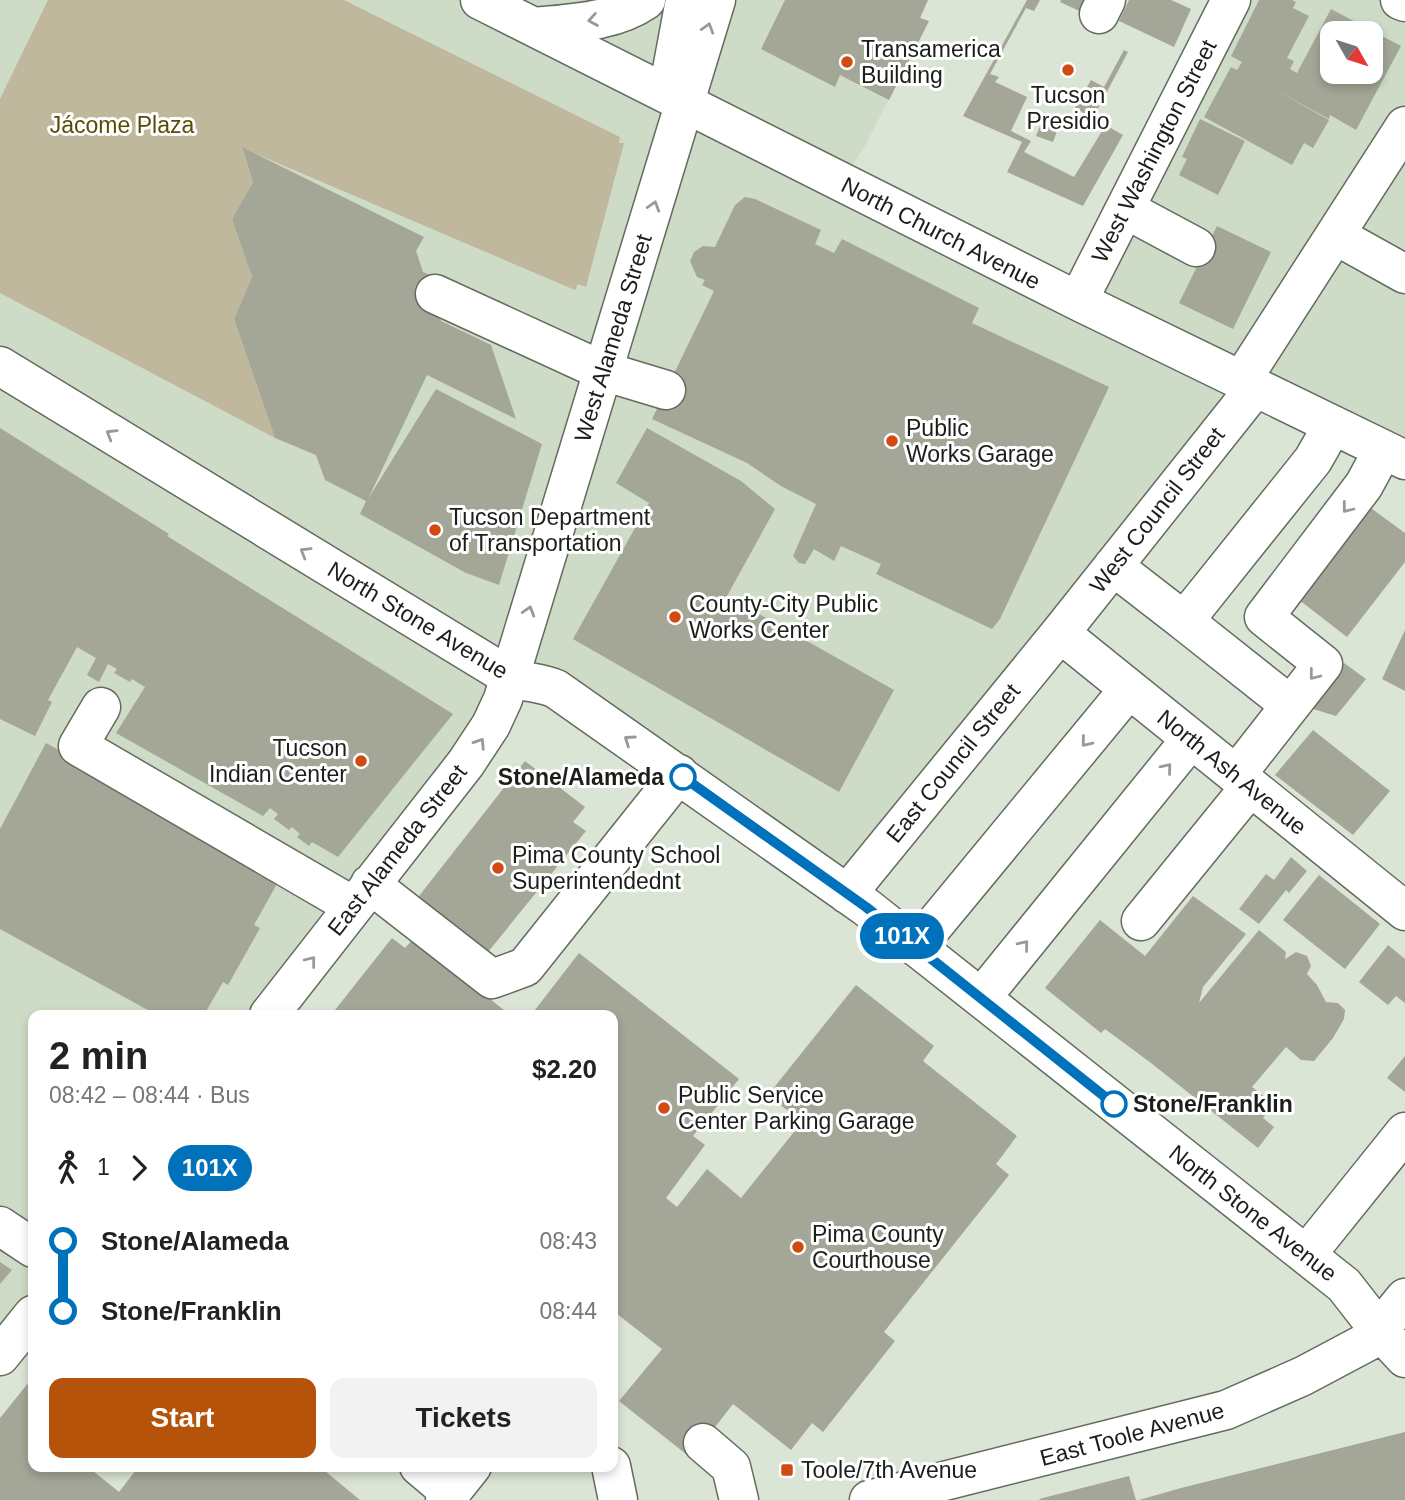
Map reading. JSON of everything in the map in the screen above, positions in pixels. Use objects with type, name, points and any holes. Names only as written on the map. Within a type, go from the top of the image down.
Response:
[{"type":"street","name":"North Church Avenue","points":[[480,0],[1078,301],[1394,455]]},
{"type":"street","points":[[535,27],[566,0]]},
{"type":"street","points":[[535,27],[609,17],[630,10],[646,0]]},
{"type":"street","name":"West Alameda Street","points":[[676,99],[685,0]]},
{"type":"street","name":"West Alameda Street","points":[[510,677],[603,371],[676,99],[716,0]]},
{"type":"street","name":"West Washington Street","points":[[1078,301],[1231,0]]},
{"type":"street","name":"West Council Street","points":[[1060,633],[1248,384],[1335,235],[1405,126]]},
{"type":"street","points":[[1125,209],[1196,247]]},
{"type":"street","points":[[1335,235],[1405,274]]},
{"type":"street","points":[[435,294],[603,371],[666,390]]},
{"type":"street","name":"North Stone Avenue","points":[[0,366],[510,677],[556,689],[679,775],[847,894],[1344,1285],[1396,1344]]},
{"type":"street","points":[[1184,621],[1313,460],[1333,425]]},
{"type":"street","points":[[1141,921],[1243,781],[1290,705],[1323,664],[1264,617],[1364,485],[1394,455]]},
{"type":"street","points":[[1113,566],[1290,705]]},
{"type":"street","name":"North Ash Avenue","points":[[1060,633],[1243,781],[1402,901]]},
{"type":"street","name":"East Council Street","points":[[847,894],[1060,633]]},
{"type":"street","name":"East Alameda Street","points":[[273,1010],[480,745],[510,677]]},
{"type":"street","points":[[916,947],[1129,689]]},
{"type":"street","points":[[101,707],[78,746],[361,895],[492,979],[525,967],[679,775]]},
{"type":"street","points":[[981,998],[1191,739]]},
{"type":"street","points":[[1306,1255],[1405,1132]]},
{"type":"street","points":[[0,1226],[28,1245]]},
{"type":"street","name":"East Toole Avenue","points":[[884,1498],[1226,1410],[1303,1377],[1367,1342],[1396,1344],[1405,1298]]},
{"type":"street","points":[[0,1356],[28,1321]]},
{"type":"street","points":[[703,1443],[732,1467],[739,1500]]},
{"type":"street","points":[[430,1472],[456,1486]]},
{"type":"street","points":[[612,1472],[618,1500]]},
{"type":"shaded area","points":[[0,0],[928,0],[920,17],[929,21],[866,144],[842,182],[1078,300],[1231,0],[1405,0],[1405,460],[1254,388],[847,894],[525,682],[273,1010],[28,1010],[28,1319],[0,1354]]},
{"type":"green space","name":"Jácome Plaza","points":[[48,0],[344,0],[620,137],[619,143],[624,143],[586,287],[578,284],[575,290],[242,148],[253,182],[232,219],[252,277],[234,319],[275,438],[0,293],[0,99]]},
{"type":"building","name":"Transamerica Building","points":[[785,0],[928,0],[920,18],[929,21],[889,100],[840,75],[835,87],[761,49]]},
{"type":"building","points":[[1027,0],[1040,0],[1034,11],[1026,8],[990,74],[999,77],[995,82],[1027,97],[1011,131],[1031,141],[1024,152],[1074,177],[1102,131],[1086,122],[1089,116],[1075,108],[1091,80],[1104,87],[1124,50],[1128,52],[1093,118],[1123,135],[1083,206],[1007,172],[1022,142],[963,116]]},
{"type":"building","points":[[1095,0],[1088,15],[1060,2]]},
{"type":"building","points":[[1129,0],[1171,0],[1191,9],[1174,47],[1119,21]]},
{"type":"building","points":[[1259,0],[1292,0],[1296,2],[1293,8],[1309,16],[1287,58],[1294,61],[1290,69],[1297,73],[1320,30],[1320,84],[1381,84],[1356,130],[1330,115],[1329,119],[1274,89],[1329,120],[1313,148],[1304,143],[1292,165],[1204,117],[1231,67],[1237,70],[1242,62],[1231,56]]},
{"type":"building","points":[[1331,9],[1354,21],[1325,21]]},
{"type":"building","points":[[1383,36],[1401,46],[1383,80]]},
{"type":"building","points":[[1045,114],[1061,120],[1053,142],[1036,136]]},
{"type":"building","points":[[1200,119],[1245,141],[1218,195],[1179,175],[1187,159],[1182,157]]},
{"type":"building","points":[[242,147],[424,237],[416,251],[423,272],[442,280],[433,299],[441,321],[491,345],[516,419],[427,375],[368,499],[436,389],[542,444],[499,585],[466,573],[360,514],[366,501],[325,480],[316,455],[275,438],[234,319],[252,277],[232,219],[253,182]]},
{"type":"building","name":"Public Works Garage","points":[[745,197],[755,199],[821,230],[815,244],[834,253],[842,239],[979,308],[972,323],[1109,387],[1000,619],[992,629],[876,574],[881,564],[841,546],[834,561],[814,549],[805,564],[799,563],[793,556],[816,504],[781,486],[747,463],[652,419],[714,291],[702,285],[705,280],[697,277],[690,261],[694,252],[703,246],[715,247],[735,205]]},
{"type":"building","points":[[1217,226],[1271,252],[1233,329],[1179,303]]},
{"type":"building","points":[[0,428],[169,534],[167,536],[453,714],[338,857],[312,842],[309,846],[297,837],[300,834],[292,827],[289,830],[274,819],[278,814],[270,808],[263,816],[116,733],[145,687],[114,673],[117,669],[108,664],[99,682],[87,675],[96,658],[77,647],[48,700],[52,702],[35,736],[0,719]]},
{"type":"building","name":"County-City Public Works Center","points":[[647,428],[741,481],[775,509],[727,596],[894,690],[839,792],[573,639],[649,503],[616,483]]},
{"type":"building","points":[[1368,506],[1405,533],[1405,562],[1347,637],[1294,596]]},
{"type":"building","points":[[1405,630],[1405,691],[1382,679]]},
{"type":"building","points":[[1344,663],[1366,679],[1336,716],[1310,708]]},
{"type":"building","points":[[1313,730],[1390,791],[1353,835],[1275,775]]},
{"type":"building","points":[[46,743],[283,873],[254,925],[260,928],[228,985],[223,982],[207,1010],[148,1010],[0,929],[0,829]]},
{"type":"building","name":"Pima County School Superintendednt","points":[[525,761],[585,807],[573,822],[586,831],[484,957],[412,905]]},
{"type":"building","points":[[1291,857],[1307,871],[1289,893],[1286,890],[1259,924],[1239,909],[1266,874],[1274,880]]},
{"type":"building","points":[[1319,875],[1380,924],[1345,969],[1283,920]]},
{"type":"building","points":[[1193,896],[1246,934],[1203,987],[1199,1003],[1259,930],[1286,952],[1285,959],[1296,952],[1307,956],[1311,966],[1307,974],[1326,1002],[1338,1003],[1345,1010],[1344,1019],[1333,1038],[1314,1061],[1301,1060],[1286,1047],[1252,1087],[1273,1104],[1263,1118],[1274,1127],[1258,1148],[1151,1063],[1105,1029],[1101,1033],[1045,988],[1100,920],[1145,956]]},
{"type":"building","points":[[392,938],[405,948],[414,938],[504,1010],[335,1010]]},
{"type":"building","points":[[1388,945],[1405,959],[1405,1003],[1396,996],[1388,1005],[1359,982]]},
{"type":"building","name":"Pima County Courthouse","points":[[579,953],[739,1079],[693,1136],[705,1145],[666,1198],[677,1207],[707,1169],[741,1198],[802,1122],[768,1095],[856,985],[934,1046],[923,1061],[1017,1136],[996,1164],[1009,1175],[884,1332],[895,1341],[823,1432],[812,1423],[791,1450],[733,1404],[691,1458],[619,1401],[662,1349],[618,1315],[618,1010],[535,1010]]},
{"type":"building","points":[[1405,1056],[1405,1092],[1387,1078]]},
{"type":"building","points":[[0,1262],[12,1270],[0,1284]]},
{"type":"building","points":[[28,1383],[28,1472],[94,1472],[119,1492],[134,1472],[326,1472],[360,1500],[0,1500],[0,1418]]},
{"type":"building","points":[[1405,1432],[1405,1500],[1139,1500],[1181,1488]]},
{"type":"building","points":[[1129,1476],[1136,1500],[1039,1499]]},
{"type":"bus line","name":"101X","points":[[683,777],[866,907],[1114,1104]]},
{"type":"place","name":"Transamerica Building","points":[[847,62]]},
{"type":"place","name":"Tucson Presidio","points":[[1068,70]]},
{"type":"place","name":"Public Works Garage","points":[[892,441]]},
{"type":"place","name":"Tucson Department of Transportation","points":[[435,530]]},
{"type":"place","name":"County-City Public Works Center","points":[[675,617]]},
{"type":"place","name":"Tucson Indian Center","points":[[361,761]]},
{"type":"place","name":"Stone/Alameda","points":[[683,777]]},
{"type":"place","name":"Pima County School Superintendednt","points":[[498,868]]},
{"type":"place","name":"Stone/Franklin","points":[[1114,1104]]},
{"type":"place","name":"Public Service Center Parking Garage","points":[[664,1108]]},
{"type":"place","name":"Pima County Courthouse","points":[[798,1247]]},
{"type":"place","name":"Toole/7th Avenue","points":[[787,1470]]}]
